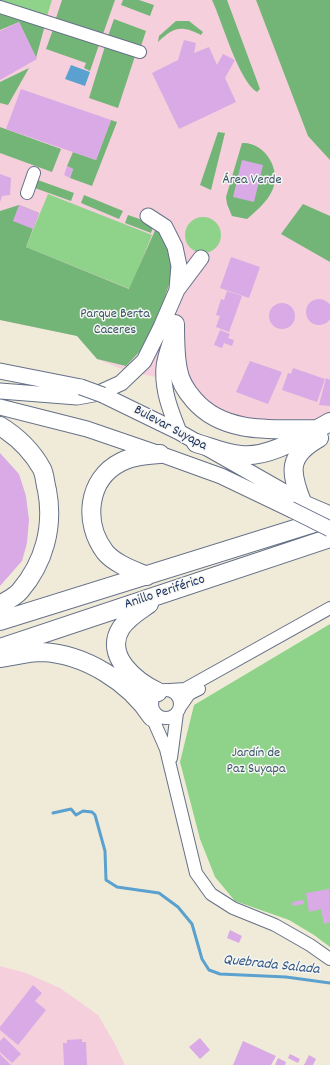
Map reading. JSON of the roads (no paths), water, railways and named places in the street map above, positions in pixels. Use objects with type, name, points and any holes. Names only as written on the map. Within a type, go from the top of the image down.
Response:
[{"type":"highway","points":[[175,324],[178,370],[182,383],[199,406],[217,419],[236,426],[326,428]]},
{"type":"highway","points":[[0,426],[12,433],[27,447],[43,471],[50,517],[46,544],[34,571],[19,592],[0,606]]},
{"type":"highway","points":[[196,443],[241,455],[264,452],[292,443],[326,428]]},
{"type":"highway","points":[[299,505],[292,474],[295,461],[302,451],[318,438],[326,428]]},
{"type":"highway","points":[[147,576],[117,562],[106,552],[92,526],[91,509],[93,494],[107,472],[120,462],[134,457],[160,454]]},
{"type":"highway","name":"Anillo Periférico","points":[[0,621],[330,518]]},
{"type":"highway","name":"Anillo Periférico","points":[[0,648],[330,538]]},
{"type":"highway","points":[[164,691],[132,676],[124,666],[119,656],[117,638],[121,628],[132,616],[168,592]]},
{"type":"highway","points":[[0,658],[41,652],[70,657],[94,666],[119,682],[154,718]]},
{"type":"main road","points":[[148,216],[165,227],[175,247],[179,266],[177,290]]},
{"type":"main road","points":[[0,391],[77,397],[99,393],[121,382],[144,361],[161,328],[177,290],[204,257],[177,314],[164,367],[165,387],[169,406],[180,432]]},
{"type":"main road","name":"Bulevar Suyapa","points":[[0,371],[81,387],[103,395],[180,432],[299,505],[330,529]]},
{"type":"main road","name":"Bulevar Suyapa","points":[[0,407],[80,427],[160,454],[299,505],[330,514]]},
{"type":"street","points":[[0,7],[140,52]]},
{"type":"street","points":[[27,193],[34,173]]},
{"type":"street","points":[[330,608],[185,688],[164,691],[152,700],[154,718],[170,765],[196,873],[211,894],[233,908],[275,925],[310,945],[330,959]]},
{"type":"street","points":[[154,718],[156,714],[167,718],[178,710],[189,694],[302,629],[306,620]]},
{"type":"street","points":[[164,691],[178,696],[178,710],[174,728],[170,765]]},
{"type":"street","points":[[154,718],[165,731],[174,728]]},
{"type":"water","points":[[71,65],[90,72],[85,86],[65,79]]},
{"type":"waterway","name":"Quebrada Salada","points":[[53,813],[71,809],[76,815],[83,811],[92,812],[95,815],[105,851],[106,880],[117,887],[159,893],[178,907],[192,924],[202,959],[209,970],[220,974],[286,977],[330,983]]},
{"type":"park label","name":"Área Verde","points":[[252,181]]},
{"type":"park label","name":"Parque Berta Caceres","points":[[115,324]]},
{"type":"park label","name":"Jardín de Paz Suyapa","points":[[256,762]]}]
